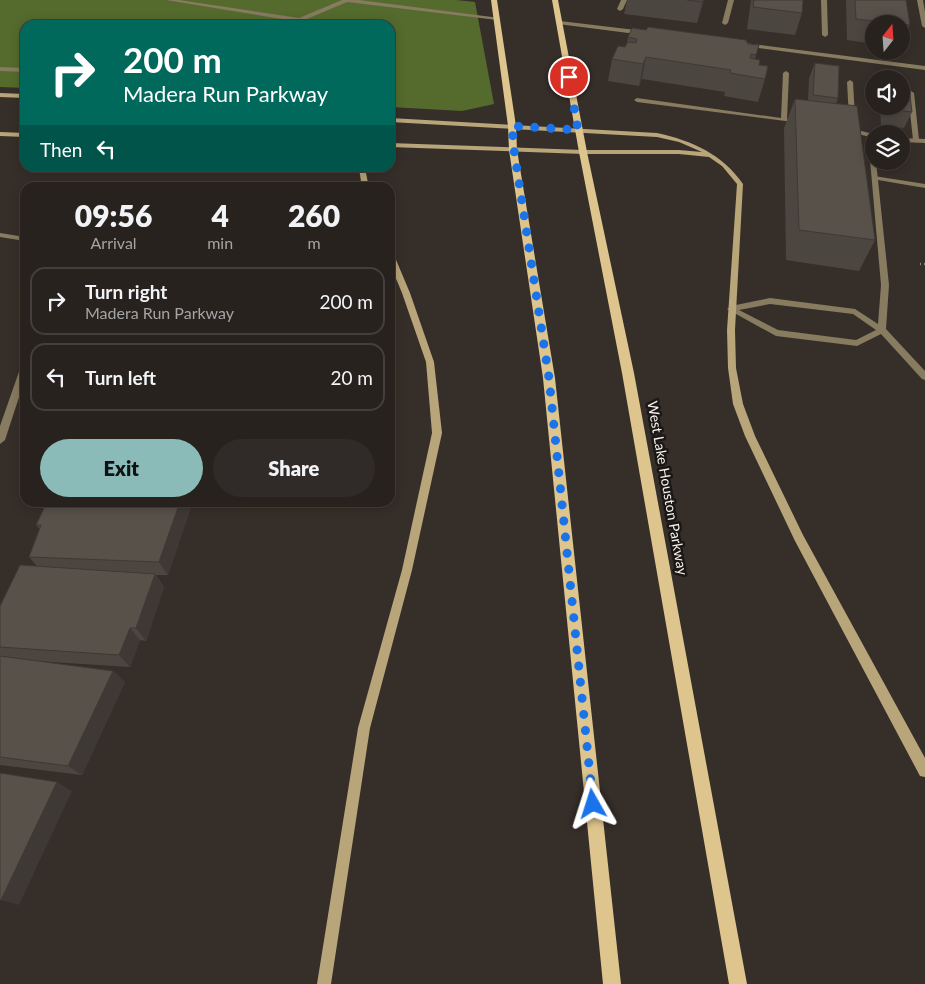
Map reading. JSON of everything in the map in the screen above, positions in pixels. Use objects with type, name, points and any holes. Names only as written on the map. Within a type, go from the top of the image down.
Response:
[{"type":"main road","points":[[494,0],[514,150],[549,378],[611,981]]},
{"type":"main road","name":"West Lake Houston Parkway","points":[[555,0],[582,152],[628,373],[737,980]]},
{"type":"street","points":[[169,0],[300,20],[346,0],[497,18]]},
{"type":"street","points":[[620,9],[624,0]]},
{"type":"street","points":[[725,23],[731,0]]},
{"type":"street","points":[[824,0],[825,35]]},
{"type":"street","points":[[920,0],[925,26]]},
{"type":"street","points":[[560,23],[652,34]]},
{"type":"street","points":[[740,45],[925,68]]},
{"type":"street","points":[[0,77],[3,69],[20,70]]},
{"type":"street","points":[[784,120],[786,73]]},
{"type":"street","points":[[850,82],[852,131]]},
{"type":"street","points":[[911,93],[916,140]]},
{"type":"street","points":[[0,95],[20,96]]},
{"type":"street","points":[[637,100],[811,124]]},
{"type":"street","points":[[395,120],[657,135],[677,139],[696,146],[732,171],[740,184],[731,309],[732,368],[738,404],[750,436],[799,538],[925,771]]},
{"type":"street","points":[[837,128],[865,134]]},
{"type":"street","points":[[0,134],[20,135]]},
{"type":"street","points":[[910,140],[925,141]]},
{"type":"street","points":[[395,145],[582,152],[678,152],[711,155]]},
{"type":"street","points":[[874,170],[885,285],[882,330]]},
{"type":"street","points":[[874,178],[925,186]]},
{"type":"street","points":[[0,235],[20,238]]},
{"type":"street","points":[[324,984],[364,728],[407,570],[436,433],[430,362],[395,267]]},
{"type":"street","points":[[731,309],[770,301],[855,312],[882,330],[925,377]]},
{"type":"street","points":[[731,309],[776,333],[857,343],[882,330]]},
{"type":"street","points":[[0,440],[20,381]]},
{"type":"path","points":[[920,264],[925,264]]},
{"type":"green space","points":[[0,0],[456,0],[475,2],[494,104],[462,111],[395,107],[395,20],[20,20],[20,88],[0,87]]},
{"type":"building","points":[[687,0],[703,0],[702,2]]},
{"type":"building","points":[[754,0],[803,0],[802,13],[753,7]]},
{"type":"building","points":[[855,0],[906,0],[908,15],[865,15],[865,20],[856,19]]},
{"type":"building","points":[[648,27],[746,40],[748,44],[759,45],[756,55],[751,54],[750,58],[760,60],[759,65],[768,66],[765,79],[730,73],[731,70],[646,57],[643,64],[612,59],[618,46],[625,47],[628,42],[636,43],[637,39],[628,37],[632,28],[646,30]]},
{"type":"building","points":[[815,63],[839,66],[838,98],[813,95]]},
{"type":"building","points":[[795,99],[857,106],[875,240],[799,230]]},
{"type":"building","points":[[45,507],[178,507],[159,562],[29,557],[41,525],[36,525]]},
{"type":"building","points":[[20,565],[155,574],[136,628],[130,628],[119,655],[0,647],[0,606]]},
{"type":"building","points":[[0,656],[113,671],[68,766],[0,757]]},
{"type":"building","points":[[0,773],[57,782],[1,900],[0,900]]},
{"type":"route","points":[[569,77],[578,130],[512,126],[514,150],[549,378],[593,804]]}]
